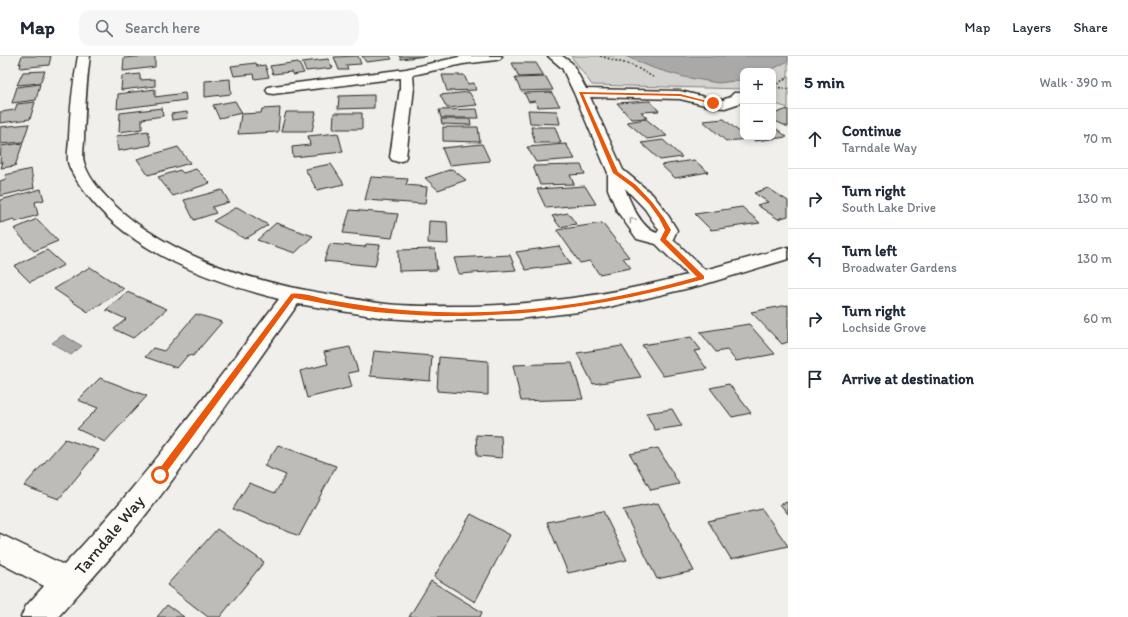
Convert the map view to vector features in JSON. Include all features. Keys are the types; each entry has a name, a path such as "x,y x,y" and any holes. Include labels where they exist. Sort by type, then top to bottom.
{"street":[{"path":"84,56 78,95 76,162 87,184 100,200 126,225 164,250 228,277 293,296 392,312 433,314 518,312 596,303 702,278 788,253"},
{"path":"272,90 406,74 463,60 496,56"},
{"path":"554,56 567,66 581,93 616,173 617,189 621,200 635,224 644,235 663,240 702,278"},
{"path":"398,158 407,88 406,74"},
{"path":"581,93 680,95 713,103 725,104 735,100 739,96"},
{"path":"616,173 634,186 651,203 662,218 668,230 663,240"},
{"name":"Tarndale Way","path":"37,617 108,539 160,475 293,296"},
{"path":"0,548 12,552 68,583"}],"path":[{"path":"600,56 627,63 644,70 658,81 683,91 680,95"},
{"path":"776,85 788,77"},
{"path":"776,87 788,90"}],"shaded area":[{"path":"571,56 788,56 788,108 776,104 776,68 740,68 740,89 592,85"},
{"path":"625,56 788,56 788,61 775,68 740,68 740,80 718,83 684,77 653,68"},
{"path":"63,335 82,346 71,355 52,343"}],"building":[{"path":"22,56 51,56 49,65 20,68 21,63 19,64"},
{"path":"155,56 155,67 123,71 124,58"},
{"path":"358,56 361,64 346,65 348,70 339,70 334,57"},
{"path":"362,56 390,56 392,59 366,62"},
{"path":"399,56 426,56 401,59"},
{"path":"328,59 333,68 306,71 302,62"},
{"path":"298,62 304,73 293,75 291,72 273,74 270,66"},
{"path":"256,63 257,66 265,65 269,77 255,79 254,74 234,76 231,66"},
{"path":"512,63 536,63 544,76 519,77"},
{"path":"45,71 40,83 17,85 23,72"},
{"path":"140,74 140,80 155,79 155,86 121,90 122,76"},
{"path":"442,75 464,75 468,84 474,83 476,90 447,91"},
{"path":"546,77 553,90 521,91 515,78"},
{"path":"230,79 231,94 205,97 205,81"},
{"path":"40,84 36,100 12,103 17,87"},
{"path":"155,89 155,97 185,93 186,100 117,109 118,94"},
{"path":"469,92 477,105 447,108 440,95"},
{"path":"551,92 560,106 538,107 535,101 529,102 524,93"},
{"path":"374,95 374,108 338,109 339,96"},
{"path":"235,101 242,113 219,118 213,105"},
{"path":"650,101 659,111 641,112 647,118 631,119 617,103"},
{"path":"35,102 30,119 0,123 0,112 15,110 17,104"},
{"path":"162,108 163,116 142,119 142,129 119,132 120,113"},
{"path":"280,108 278,132 238,134 241,114 261,113 262,109"},
{"path":"477,109 479,118 441,118 439,110"},
{"path":"788,109 788,127 776,121 776,113"},
{"path":"528,110 557,111 560,124 530,123"},
{"path":"187,112 188,118 172,120 171,114"},
{"path":"286,112 316,112 312,131 281,131"},
{"path":"334,113 362,113 362,129 333,129"},
{"path":"441,119 470,119 471,125 442,124"},
{"path":"646,119 667,136 647,139 627,122"},
{"path":"724,119 740,132 740,140 726,141 703,121"},
{"path":"29,124 23,142 0,144 0,127"},
{"path":"443,127 478,127 480,142 443,141"},
{"path":"531,127 555,127 561,143 535,143"},
{"path":"776,128 787,137 776,138"},
{"path":"148,131 151,145 118,151 116,136"},
{"path":"338,133 343,152 293,157 292,147 310,145 308,136"},
{"path":"663,140 682,157 660,160 641,143"},
{"path":"23,143 15,166 1,168 3,162 0,163 1,146"},
{"path":"482,144 490,161 449,165 442,148"},
{"path":"566,144 575,159 536,162 527,147"},
{"path":"178,147 190,163 148,175 137,159"},
{"path":"694,160 708,172 675,178 661,165"},
{"path":"331,164 344,184 317,190 305,169"},
{"path":"581,165 585,174 570,175 574,184 540,185 533,166"},
{"path":"31,169 34,188 0,196 0,181 6,179 5,175"},
{"path":"196,169 210,183 173,196 158,177 180,170 183,173"},
{"path":"452,169 466,180 438,190 425,178"},
{"path":"371,177 408,179 406,185 427,187 425,204 365,200"},
{"path":"585,186 596,204 546,208 537,189"},
{"path":"768,188 788,201 788,216 778,219 757,205 768,202 754,193"},
{"path":"41,189 44,200 35,202 38,215 15,222 14,219 0,223 0,200"},
{"path":"222,190 229,202 212,207 216,213 194,220 184,200"},
{"path":"237,207 268,225 245,239 213,221"},
{"path":"742,207 760,223 711,230 695,214"},
{"path":"350,210 398,214 392,238 343,233"},
{"path":"568,213 576,224 560,227 552,216"},
{"path":"37,219 58,241 34,251 14,229"},
{"path":"429,221 447,222 448,244 428,243"},
{"path":"276,223 313,236 295,253 257,240"},
{"path":"602,223 629,257 623,258 631,268 599,274 590,261 580,263 557,230"},
{"path":"330,244 365,247 366,244 380,245 375,266 324,261"},
{"path":"559,246 571,264 526,270 516,252"},
{"path":"435,249 437,270 399,271 398,250"},
{"path":"47,250 64,265 30,282 14,266"},
{"path":"510,255 516,270 459,274 454,258"},
{"path":"90,267 124,289 88,312 54,289"},
{"path":"127,292 167,309 133,338 114,329 126,319 106,310"},
{"path":"788,305 788,342 782,344 751,312"},
{"path":"196,314 222,322 193,356 188,355 177,368 145,357 153,348 164,351"},
{"path":"749,324 775,354 736,361 727,350 716,352 700,332"},
{"path":"691,337 701,350 694,351 707,369 663,376 642,345"},
{"path":"622,346 641,377 593,384 577,353"},
{"path":"350,347 358,371 348,373 352,387 307,398 300,371 328,364 324,352"},
{"path":"374,351 432,356 430,381 370,376"},
{"path":"439,357 488,361 488,395 437,391"},
{"path":"572,363 583,399 521,401 513,365"},
{"path":"100,378 147,396 105,442 77,429 98,408 78,400"},
{"path":"729,384 751,413 732,417 710,388"},
{"path":"672,409 682,426 655,430 646,413"},
{"path":"476,435 501,436 502,458 477,456"},
{"path":"65,439 99,450 59,499 24,486"},
{"path":"278,445 336,466 299,536 233,509 249,483 275,493 286,475 264,466"},
{"path":"658,448 679,484 651,490 630,454"},
{"path":"788,502 788,514 780,504"},
{"path":"658,503 694,571 657,579 623,510"},
{"path":"762,509 788,546 731,559 708,521"},
{"path":"603,511 627,560 568,573 547,522"},
{"path":"471,514 510,535 475,602 434,577"},
{"path":"217,529 264,562 220,617 208,617 167,585"},
{"path":"431,581 482,612 480,617 409,617"},
{"path":"167,605 184,617 157,617"}],"route":[{"path":"160,475 293,296 385,311 433,314 518,312 596,303 702,278 663,240 668,230 662,218 651,203 634,186 616,173 581,93 680,95 713,103"}]}
